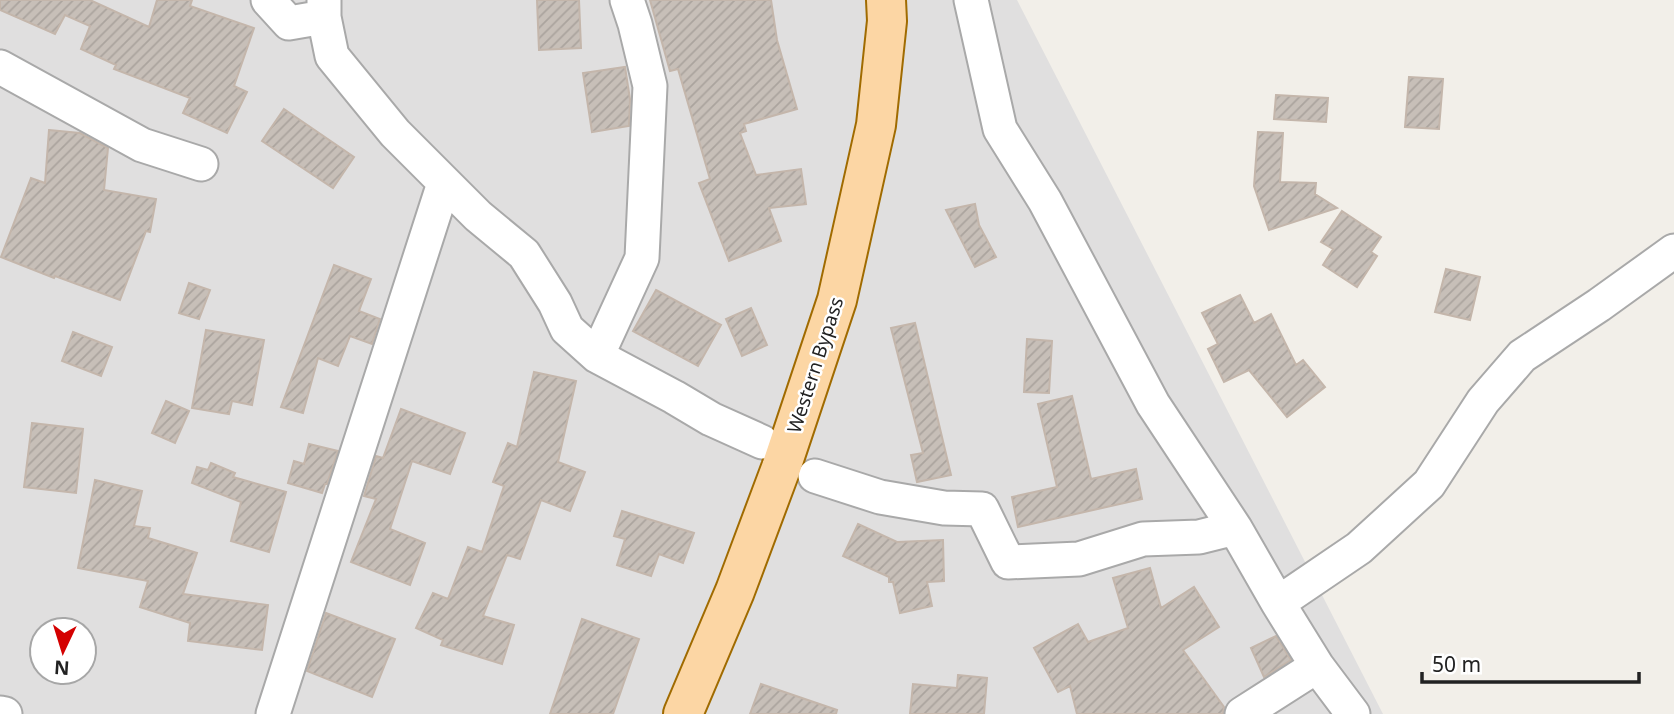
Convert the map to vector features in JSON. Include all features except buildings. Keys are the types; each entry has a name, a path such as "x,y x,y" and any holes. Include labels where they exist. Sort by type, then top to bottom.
{"main road":[{"name":"Western Bypass","path":"683,714 744,567 781,468 837,300 876,125 887,21 886,0"}],"street":[{"path":"268,0 289,23 324,8 332,56 395,133 478,216 524,254 555,303 567,329 597,356 711,419 762,442"},
{"path":"597,356 642,258 650,86 627,0"},
{"path":"971,0 1000,129 1045,201 1153,404 1235,528 1317,666 1353,714"},
{"path":"0,67 142,145 201,164"},
{"path":"273,714 444,183"},
{"path":"1278,603 1359,548 1429,484 1483,401 1522,356 1600,305 1674,251"},
{"path":"815,476 880,497 944,508 982,509 1008,562 1079,559 1143,539 1199,537 1235,528"},
{"path":"1242,714 1317,666"}],"shaded area":[{"path":"0,0 1017,0 1383,714 0,714"}]}
